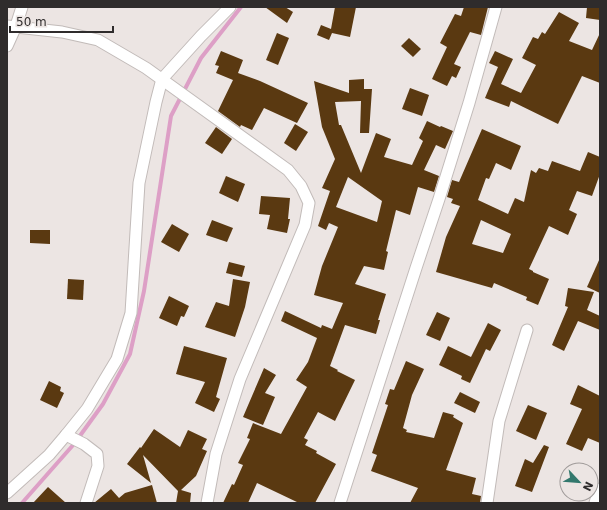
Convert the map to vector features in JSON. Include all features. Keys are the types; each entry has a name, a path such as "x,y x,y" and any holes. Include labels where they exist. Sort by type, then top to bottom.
{"street":[{"path":"7,46 11,26 22,7"},
{"path":"7,493 48,455 66,435 87,409 117,359 131,313 139,183 162,79 230,7"},
{"path":"340,503 469,104 496,7"},
{"path":"11,26 62,32 98,40 146,68 176,88 288,170 301,186 309,203 305,225 240,379 216,454 207,503"},
{"path":"487,503 499,421 527,330"},
{"path":"66,435 84,444 96,454 98,466 86,503"},
{"path":"596,503 600,490"}],"building":[{"path":"265,7 285,7 293,12 287,23"},
{"path":"335,7 356,7 350,37 332,33 329,40 317,35 321,25 331,29"},
{"path":"464,7 488,7 481,35 470,32 454,64 461,67 456,78 452,76 447,86 432,79 447,47 440,43 455,14 461,16"},
{"path":"587,7 600,7 600,20 586,18"},
{"path":"559,12 579,23 569,41 592,50 600,33 600,83 582,76 558,124 511,101 509,107 485,98 498,67 489,63 495,51 513,59 501,84 521,93 536,65 522,58 533,37 538,39 542,32 545,34"},
{"path":"277,33 289,38 278,65 266,60"},
{"path":"409,38 421,49 413,57 401,46"},
{"path":"221,51 243,60 238,73 260,81 308,103 297,123 264,108 252,130 241,125 240,127 218,111 233,80 216,73 219,66 215,65"},
{"path":"364,79 364,89 372,89 369,133 360,133 361,101 335,102 339,125 341,125 361,173 376,133 391,139 384,157 412,165 423,141 419,138 427,121 453,131 445,149 436,145 424,170 439,176 434,192 418,187 410,215 396,210 386,251 388,252 384,270 364,266 355,284 386,294 378,320 380,320 376,334 345,325 330,366 355,380 335,421 318,412 304,438 308,440 305,445 336,464 315,503 299,503 257,483 248,503 223,503 232,484 234,485 243,465 238,463 250,439 247,438 253,423 281,434 307,387 296,380 308,362 317,338 281,321 285,311 321,328 322,325 332,329 343,303 314,295 322,266 338,227 329,223 326,230 318,226 330,191 322,188 335,159 322,127 314,81 349,93 349,80","holes":["348,177 382,201 377,222 336,207"]},
{"path":"410,88 429,95 422,116 402,109"},
{"path":"295,124 308,132 296,151 284,143"},
{"path":"216,127 232,139 222,154 205,143"},
{"path":"482,129 521,146 511,170 496,163 489,179 486,178 478,200 508,214 515,198 524,202 531,170 536,173 539,168 548,171 552,161 580,171 588,152 600,157 600,174 592,196 577,191 569,210 577,214 568,235 549,226 529,269 549,279 538,305 526,300 527,297 494,283 492,288 436,272 446,237 460,206 451,203 453,199 447,197 452,180 459,182","holes":["481,220 511,234 503,253 472,244"]},
{"path":"226,176 245,184 238,202 219,193"},
{"path":"261,196 290,198 288,219 290,219 287,233 267,229 270,215 259,214"},
{"path":"212,220 233,228 227,242 206,235"},
{"path":"172,224 189,234 179,252 161,242"},
{"path":"30,230 50,230 50,244 30,243"},
{"path":"600,258 600,293 587,287"},
{"path":"229,262 245,266 242,277 226,273"},
{"path":"68,279 84,280 83,300 67,299"},
{"path":"233,279 250,282 245,307 235,337 205,327 216,302 229,306"},
{"path":"568,288 594,292 587,310 600,316 600,330 578,321 564,351 552,345 568,307 565,306"},
{"path":"169,296 189,306 184,317 181,316 177,326 159,318"},
{"path":"437,312 450,318 440,341 426,335"},
{"path":"488,323 501,330 490,351 486,349 470,383 461,379 462,376 439,365 448,346 471,357"},
{"path":"184,346 227,358 216,397 220,399 214,412 195,403 205,382 176,374"},
{"path":"406,361 424,369 412,395 403,428 407,430 406,432 434,438 443,412 454,415 453,417 463,423 446,470 476,478 472,494 481,496 480,503 410,503 418,488 371,471 377,455 372,453 388,405 385,404 390,389 394,390"},
{"path":"264,368 276,375 265,393 275,397 263,425 243,417"},
{"path":"49,381 61,387 60,391 64,393 57,408 40,400"},
{"path":"578,385 600,396 600,443 588,438 582,451 566,444 582,409 570,404"},
{"path":"460,392 480,402 475,413 454,403"},
{"path":"528,405 547,413 536,440 516,431"},
{"path":"154,429 180,447 188,430 207,439 202,449 207,451 196,476 181,490 191,493 190,503 176,503 178,491 143,455 151,483 127,464 140,447 141,448"},
{"path":"544,445 549,447 532,492 515,486 525,459 533,463"},
{"path":"152,485 157,503 94,503 111,489 119,498 125,493"},
{"path":"48,487 66,503 33,503"}],"waterway":[{"path":"22,503 74,444 103,404 130,354 144,291 171,116 201,58 241,7"}]}
